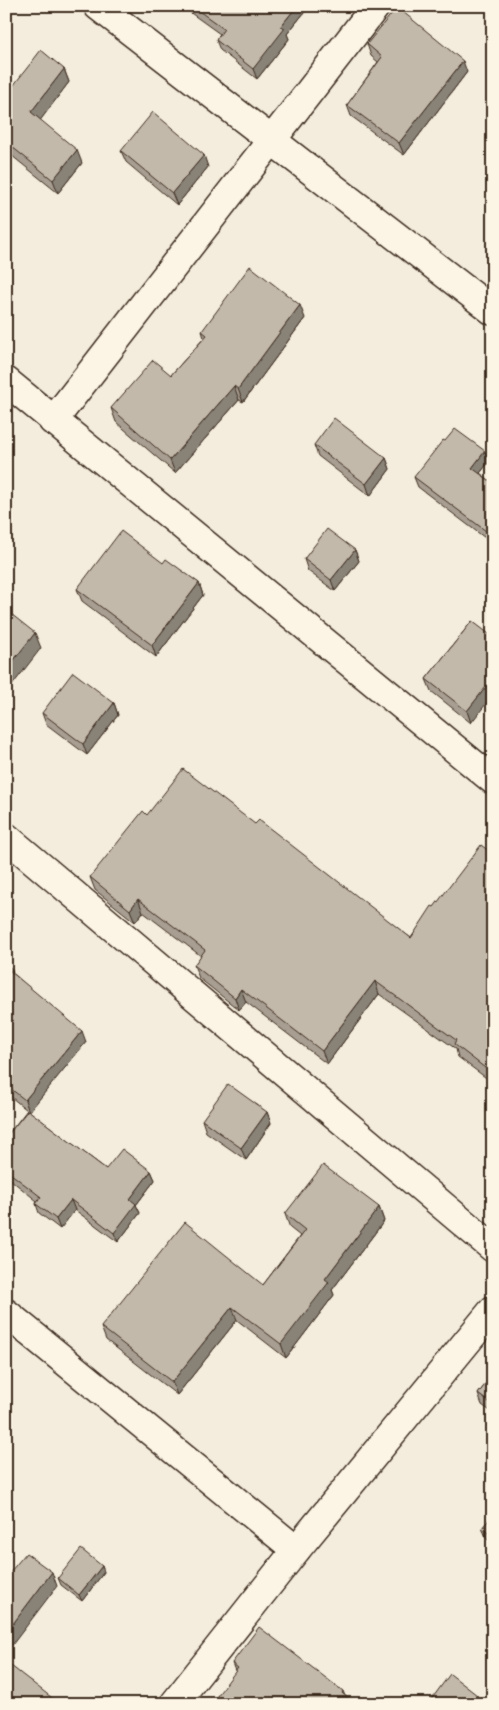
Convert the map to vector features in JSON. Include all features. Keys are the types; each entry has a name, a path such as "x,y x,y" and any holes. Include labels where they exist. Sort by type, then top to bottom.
{"street":[{"path":"98,6 270,141 493,311"},
{"path":"52,421 376,6"},
{"path":"6,382 493,780"},
{"path":"6,837 493,1248"},
{"path":"174,1704 296,1550 493,1310"},
{"path":"6,1313 296,1550"}],"building":[{"path":"192,6 297,6 281,26 285,28 253,69 216,40 224,29"},
{"path":"397,7 463,61 399,143 347,105 382,57 367,44"},
{"path":"41,50 64,69 31,112 77,150 53,180 6,142 6,95"},
{"path":"153,112 204,155 172,193 121,151"},
{"path":"250,266 300,305 238,389 234,386 170,460 111,408 153,360 171,375 207,335 202,331"},
{"path":"334,418 386,458 366,484 314,445"},
{"path":"455,429 485,451 472,468 493,483 493,531 490,534 414,477 443,440 445,441"},
{"path":"327,529 355,550 331,580 304,559"},
{"path":"121,531 163,563 166,559 199,583 152,645 77,589"},
{"path":"6,610 35,633 6,670"},
{"path":"472,621 493,637 493,678 467,711 426,679"},
{"path":"73,672 114,703 83,744 42,713"},
{"path":"183,769 255,824 259,820 411,938 432,906 434,907 481,845 493,854 493,1067 489,1071 454,1044 456,1040 375,981 322,1051 241,989 235,998 194,965 205,950 138,899 130,910 90,877 143,811 147,815"},
{"path":"6,965 12,969 10,971 82,1031 25,1100 6,1085"},
{"path":"228,1084 267,1112 241,1148 202,1120"},
{"path":"28,1110 106,1169 122,1149 151,1171 130,1199 136,1204 114,1233 71,1200 56,1219 36,1204 41,1197 6,1170 6,1137"},
{"path":"323,1165 379,1207 325,1279 329,1282 281,1344 232,1307 172,1382 101,1327 185,1222 263,1285 305,1230 285,1214"},
{"path":"493,1374 493,1405 478,1394"},
{"path":"493,1515 493,1536 482,1528"},
{"path":"81,1549 102,1566 79,1595 58,1578"},
{"path":"26,1553 52,1572 6,1633 6,1577"},
{"path":"259,1627 343,1691 342,1693 355,1704 211,1704 238,1668 232,1663"},
{"path":"6,1662 56,1701 54,1704 6,1704"},
{"path":"450,1674 477,1695 470,1704 428,1704"}]}
